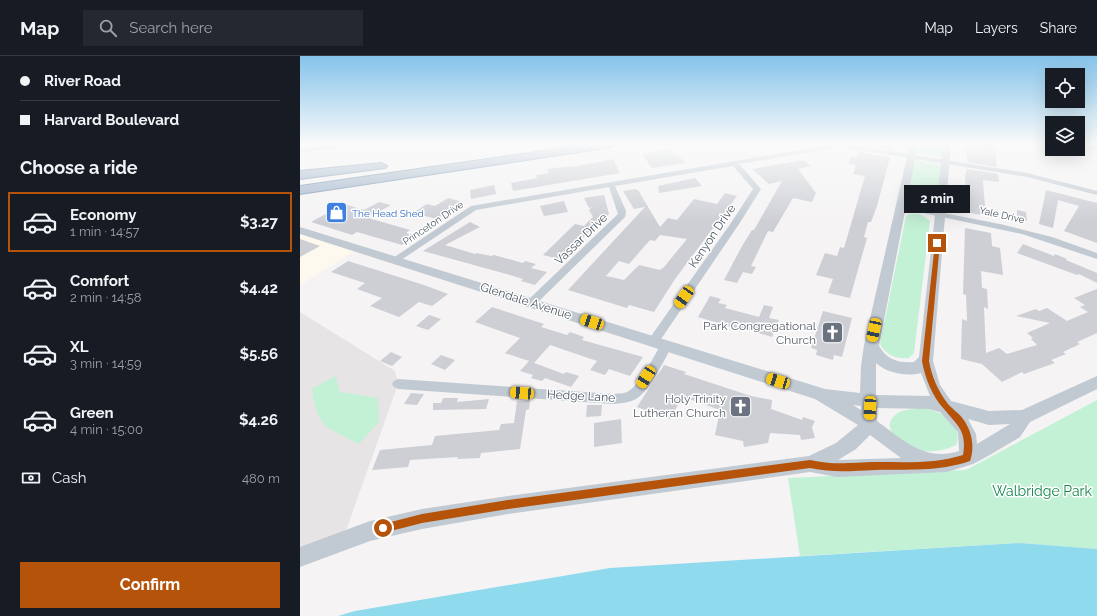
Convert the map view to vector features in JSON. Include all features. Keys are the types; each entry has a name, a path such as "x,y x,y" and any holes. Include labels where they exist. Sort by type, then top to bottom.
{"highway":[{"path":"300,175 346,170"},
{"path":"300,180 372,170"},
{"path":"300,183 374,170"},
{"path":"300,190 435,170"}],"street":[{"name":"Princeton Drive","path":"395,260 474,208 697,170"},
{"name":"Kenyon Drive","path":"653,342 735,224 756,189 740,170"},
{"path":"300,557 370,531 422,519 516,504 810,464 840,451 853,443 869,424 870,401 867,374 871,346 908,170"},
{"path":"943,170 926,359 928,374 946,407 960,421 967,433 969,446 967,458"},
{"name":"Princeton Drive","path":"996,170 1027,175 1097,193"},
{"name":"Vassar Drive","path":"532,303 622,215 622,211 611,184"},
{"name":"Yale Drive","path":"900,206 1025,232 1069,244 1097,256"},
{"name":"Glendale Avenue","path":"300,230 820,394 870,401 928,402 989,418 1024,418"},
{"name":"Hedge Lane","path":"398,384 614,399 625,398 633,395 639,388 666,346"},
{"path":"871,346 877,356 884,363 895,368 918,368 926,359"},
{"path":"810,464 830,468 947,464 967,458 1019,429 1024,418 1097,382"},
{"name":"Glendale Avenue","path":"820,394 869,424 895,446 909,455 928,462 947,464"}],"shaded area":[{"path":"300,230 358,249 300,285"},
{"path":"300,312 395,371 398,384 342,542 300,557"}],"green space":[{"path":"911,170 941,170 936,205 929,208 920,208 912,205 905,199"},
{"path":"909,214 920,214 930,221 914,353 909,358 904,358 892,356 880,344 906,216"},
{"path":"335,376 340,392 378,398 379,422 359,444 325,425 317,412 312,389"},
{"name":"Walbridge Park","path":"1097,400 1097,549 1020,543 800,556 788,478 966,470"},
{"path":"916,408 932,410 940,413 953,422 958,436 956,445 938,451 919,451 907,447 901,443 892,432 890,427 891,421 899,412"}],"water":[{"path":"1020,543 1097,549 1097,616 338,616 355,611 610,568"}],"building":[{"path":"548,170 619,170 620,173 513,191 511,183 537,178 536,175 549,173"},
{"path":"753,170 799,170 816,193 812,202 793,198 773,232 768,231 751,266 756,267 752,274 743,272 737,283 724,280 742,246 752,230 754,230 782,181 769,184"},
{"path":"854,170 887,170 877,206 871,222 868,222 864,237 867,238 850,298 828,293 833,279 816,275 825,253 837,256 840,247 844,248 865,176 853,174"},
{"path":"967,170 998,174 999,182 983,180 985,206 980,206 981,215 966,212 965,175"},
{"path":"695,178 702,186 659,193 658,186"},
{"path":"494,185 496,194 471,199 470,190"},
{"path":"638,190 660,227 668,218 677,220 694,199 717,204 725,193 737,196 675,279 654,312 629,305 627,308 568,290 645,207 634,209 623,191","holes":["660,235 687,239 660,270 639,265 624,280 606,276 619,261 629,264 650,240 655,241"]},
{"path":"1046,190 1097,203 1097,243 1064,231 1079,206 1058,200 1053,228 1039,224"},
{"path":"604,195 609,214 559,259 543,255 575,224 584,226 593,217 589,210 592,207 589,208 584,198"},
{"path":"448,198 463,202 437,219 413,213 427,204 435,206"},
{"path":"564,201 568,212 544,216 540,206"},
{"path":"379,202 391,205 368,218 410,230 406,233 416,236 402,245 357,232 352,235 311,222 344,204 364,210"},
{"path":"1017,210 1026,212 1027,221 1017,219"},
{"path":"470,222 480,227 445,245 475,254 494,255 523,263 525,261 536,264 531,268 547,272 535,285 521,281 523,279 510,275 423,251"},
{"path":"965,228 991,233 992,246 1000,248 1003,275 981,271 982,288 987,289 988,309 984,307 986,353 999,348 1007,354 1037,345 1031,339 1033,338 1027,333 1050,323 1016,316 1036,309 1039,311 1047,308 1067,321 1088,312 1080,307 1085,305 1074,298 1097,289 1097,333 1077,342 1080,344 1063,352 1066,354 1051,360 1055,363 1024,374 1022,372 1002,382 982,364 961,359 962,319 967,321 966,295 963,294"},
{"path":"300,239 320,246 300,257"},
{"path":"1023,244 1054,256 1055,254 1097,273 1097,283 1079,274 1077,275 1017,253"},
{"path":"348,261 448,294 432,306 419,302 399,317 370,306 382,298 357,289 365,283 331,272"},
{"path":"710,296 721,299 718,303 727,305 725,308 759,317 764,305 773,307 769,318 779,320 772,337 745,329 744,331 698,317"},
{"path":"492,307 544,324 541,327 567,335 570,332 584,337 582,340 643,357 630,376 609,369 605,375 590,370 597,361 550,345 534,363 564,374 566,372 579,376 571,387 545,378 542,381 531,378 533,375 520,371 529,361 505,353 520,338 475,322"},
{"name":"Park Congregational Church","path":"823,311 852,318 842,357 834,355 833,360 816,355 817,350 811,348"},
{"path":"429,315 441,319 428,330 416,326"},
{"path":"391,352 402,357 392,366 380,361"},
{"path":"441,355 455,360 445,370 431,364"},
{"name":"Holy Trinity Lutheran Church","path":"664,365 686,372 684,374 751,396 772,400 771,409 802,420 803,417 815,421 812,427 815,438 801,440 800,435 770,433 768,443 744,447 743,441 715,435 720,410 689,399 686,405 679,403 670,419 637,407"},
{"path":"411,393 424,394 417,405 404,404"},
{"path":"443,398 458,398 457,402 489,399 486,409 433,410 433,403 441,403"},
{"path":"530,400 529,409 526,410 520,449 481,453 480,458 457,459 458,457 410,460 408,467 372,470 380,450 432,445 435,436 499,430 501,424 514,423 517,401"},
{"path":"587,405 602,405 601,416 586,417"},
{"path":"621,419 622,443 594,447 594,423"}],"place":[{"name":"The Head Shed","path":"337,213"},
{"name":"Park Congregational Church","path":"832,333"},
{"name":"Holy Trinity Lutheran Church","path":"741,406"}],"route":[{"path":"383,528 422,519 508,505 810,464 830,468 923,466 947,464 967,458 969,446 967,433 960,421 946,407 935,389 928,374 926,361 937,243"}]}
